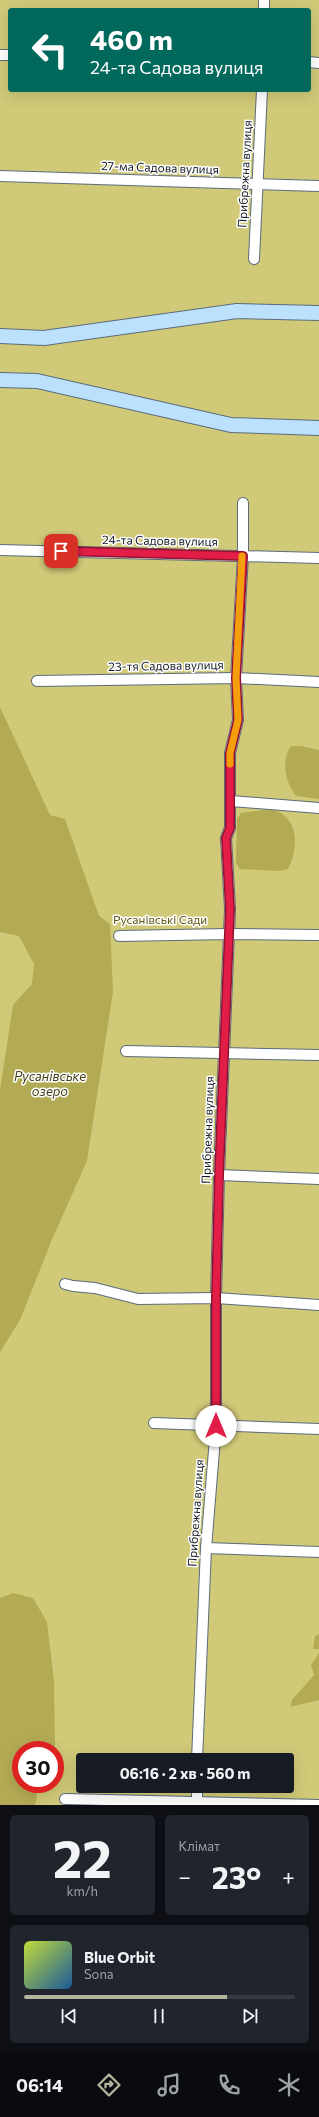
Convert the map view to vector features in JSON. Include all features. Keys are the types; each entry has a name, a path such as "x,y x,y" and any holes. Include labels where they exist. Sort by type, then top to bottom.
{"main road":[{"path":"0,336 44,338 238,311 319,313"},
{"path":"0,380 37,382 231,425 319,428"}],"street":[{"name":"Прибрежна вулиця","path":"254,259 262,92"},
{"name":"27-ма Садова вулиця","path":"0,176 319,186"},
{"name":"Прибрежна вулиця","path":"197,1753 206,1548 216,1426 216,1298 219,1175 230,909 230,878 226,858 226,838 230,828 230,753 238,720 236,678 243,556 243,503"},
{"name":"24-та Садова вулиця","path":"0,550 319,558"},
{"name":"23-тя Садова вулиця","path":"37,681 236,678 319,682"},
{"path":"231,801 319,808"},
{"path":"119,936 228,934 319,935"},
{"path":"126,1051 224,1052 319,1056"},
{"path":"219,1175 319,1179"},
{"path":"65,1284 95,1288 138,1299 216,1298 319,1305"},
{"path":"154,1423 319,1429"},
{"path":"206,1548 319,1552"},
{"path":"65,1799 319,1805"}],"green space":[{"name":"Русанівські Сади","path":"0,0 319,0 319,1805 0,1805"}],"water":[{"name":"Русанівське озеро","path":"0,707 50,815 65,819 99,916 110,924 113,992 87,1161 53,1237 20,1320 0,1352 0,1090 13,1005 32,984 34,964 19,936 0,932"},
{"path":"291,746 301,746 319,750 319,799 296,796 292,791 287,779 285,765"},
{"path":"271,809 287,818 292,825 295,842 292,860 288,869 278,871 240,869 236,863 237,819 241,813"},
{"path":"13,1593 33,1598 47,1622 54,1681 55,1741 12,1741 12,1793 36,1793 35,1805 0,1805 0,1598"},
{"path":"319,1634 319,1649 313,1649 315,1636"},
{"path":"319,1653 319,1700 290,1707 292,1700 314,1675 311,1665"}],"slow traffic":[{"path":"230,764 230,753 238,720 236,678 242,556"}],"route":[{"path":"61,551 243,556 236,678 238,720 230,753 230,828 226,838 226,858 230,878 230,909 219,1175 216,1298 216,1426"}]}
